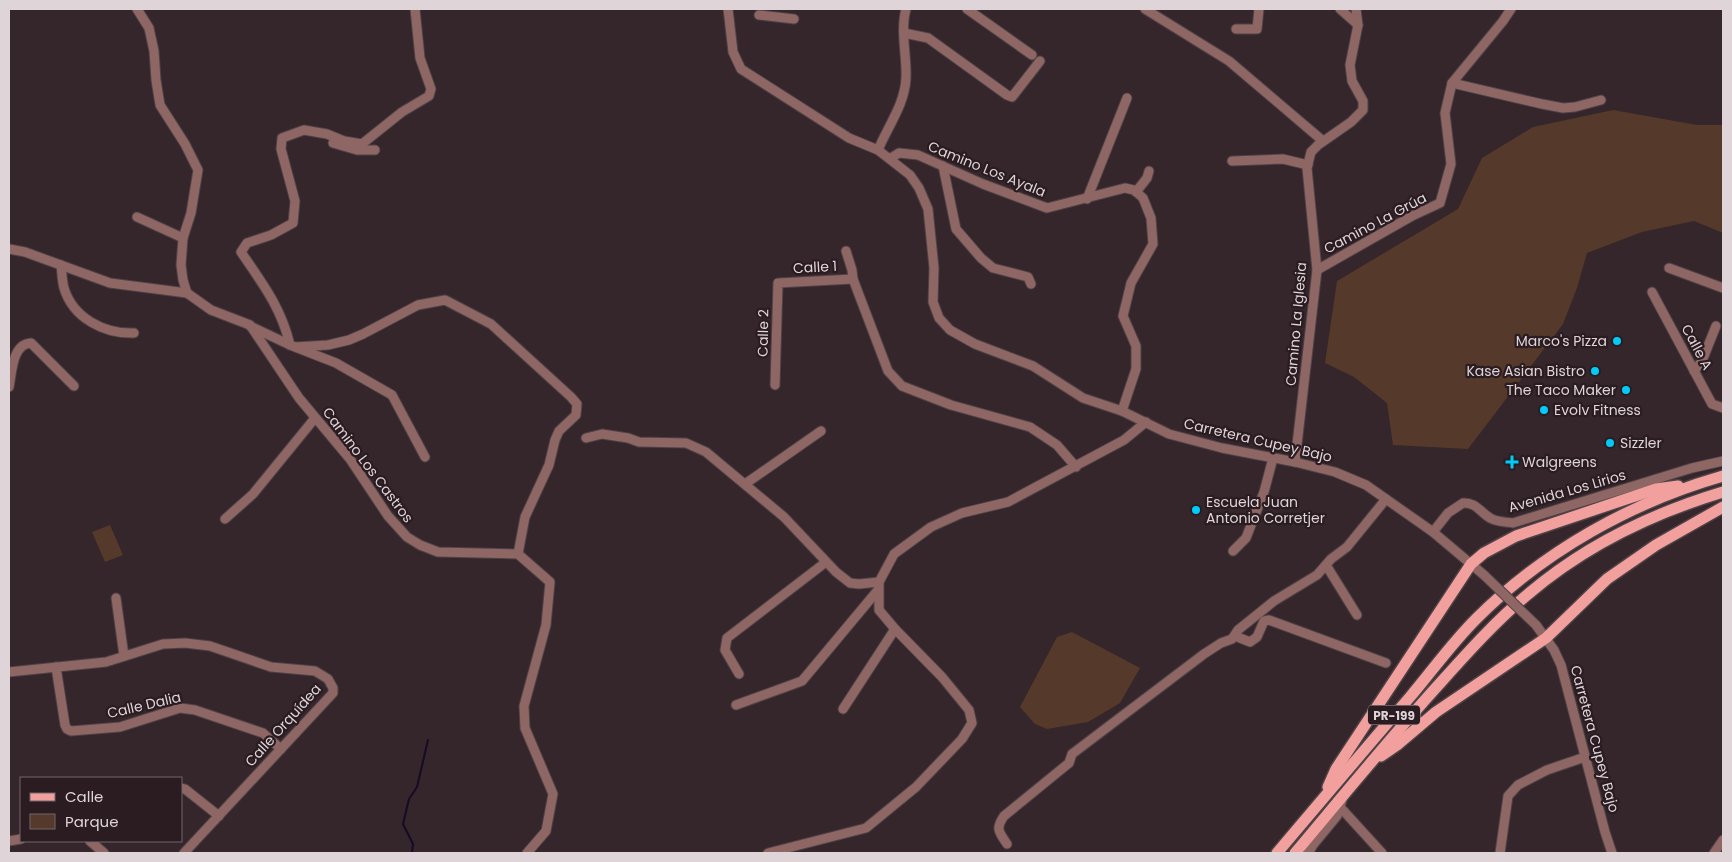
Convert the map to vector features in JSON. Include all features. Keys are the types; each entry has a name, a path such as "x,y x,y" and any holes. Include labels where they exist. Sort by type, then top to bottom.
{"main road":[{"name":"PR-199","path":"1277,853 1476,619 1516,584 1555,554 1589,533 1647,503 1690,486 1723,476"},
{"path":"1323,798 1336,769 1471,564 1484,553 1516,536 1656,489 1690,486"},
{"name":"PR-199","path":"1295,853 1400,727 1488,631 1528,594 1587,552 1630,529 1688,502 1723,492"},
{"path":"1371,763 1397,745 1436,712 1546,638 1607,579 1656,545 1723,507"}],"street":[{"path":"137,9 149,28 154,51 160,105 169,116 198,170 192,213 183,238 182,266 186,293"},
{"path":"293,346 272,297 241,252 247,243 271,235 293,222 295,201 281,149 282,138 304,130 327,134 344,141 362,144 402,112 429,96 431,89 420,58 415,9"},
{"name":"Carretera Cupey Bajo","path":"728,9 733,52 741,69 849,138 878,150 891,158 910,175 919,188 928,209 934,268 933,302 939,318 956,334 975,344 1033,366 1083,398 1122,411 1169,434 1222,448 1335,472 1366,485 1433,532 1484,575 1536,625 1554,650 1561,666 1612,853"},
{"path":"878,150 904,94 906,79 904,33 906,9"},
{"path":"967,9 1032,55"},
{"path":"1144,9 1229,61 1323,141"},
{"path":"1236,29 1257,29 1259,9"},
{"path":"1340,9 1358,25"},
{"path":"1232,161 1283,159 1308,165 1311,152 1350,122 1362,110 1363,101 1352,81 1350,65 1358,25 1356,9"},
{"name":"Camino La Grúa","path":"1317,270 1412,216 1440,203 1451,164 1445,113 1452,83 1511,9"},
{"path":"759,15 772,12 794,19"},
{"path":"904,33 928,38 1006,95 1012,97 1040,61"},
{"path":"1452,83 1563,108 1601,100"},
{"path":"1087,199 1127,98"},
{"path":"313,132 343,147 357,150 375,150"},
{"name":"Camino Los Ayala","path":"891,158 899,153 918,155 983,184 1047,208 1125,188 1136,192"},
{"name":"Camino La Iglesia","path":"1295,462 1317,270 1308,165"},
{"path":"943,166 956,229 981,258 993,268 1028,277 1031,284"},
{"path":"1122,411 1136,369 1136,346 1123,316 1131,283 1153,244 1151,218 1143,198 1136,192 1147,178 1148,172"},
{"path":"137,217 183,238"},
{"path":"9,249 25,252 110,283 186,293 211,310 250,325 293,346 336,362 392,395 424,457"},
{"path":"846,251 853,279 888,371 902,386 951,405 1030,427 1058,445 1076,466"},
{"path":"61,265 64,288 70,302 78,312 106,330 134,333"},
{"path":"1669,268 1723,288"},
{"name":"Calle 1","path":"778,283 853,279"},
{"name":"Calle 2","path":"775,385 778,283"},
{"name":"Calle A","path":"1652,292 1712,404 1723,408"},
{"path":"293,346 328,345 349,340 418,305 445,300 491,324 577,404 576,415 559,431 555,440 549,465 525,517 518,554 550,582 546,625 524,706 525,728 553,794 546,831 527,853"},
{"name":"Camino Los Castros","path":"250,325 298,398 350,459 388,516 407,537 420,545 438,552 518,554"},
{"path":"1694,371 1702,361 1716,326"},
{"path":"9,387 18,350 26,343 31,343 74,386"},
{"path":"226,519 254,494 315,418"},
{"path":"736,705 802,681 879,586 894,554 931,527 962,513 1008,502 1124,440 1146,422"},
{"path":"745,484 821,431"},
{"path":"586,438 602,434 628,438 639,442 686,443 706,452 784,517 836,572 850,583 879,586"},
{"path":"1233,551 1246,538 1264,492 1273,458"},
{"name":"Avenida Los Lirios","path":"1433,532 1448,513 1463,503 1473,504 1492,519 1513,523 1692,468 1723,461"},
{"path":"1007,844 998,832 998,825 1004,816 1069,763 1072,754 1204,654 1221,643 1232,639 1238,630 1274,602 1317,575 1347,547 1386,499"},
{"path":"739,674 725,650 727,638 826,562"},
{"path":"1326,565 1357,615"},
{"path":"768,853 866,828 916,787 962,739 972,723 968,710 942,677 879,610 879,586"},
{"path":"116,598 124,656"},
{"path":"1234,636 1250,642 1257,637 1264,621 1269,620 1386,663"},
{"path":"843,709 895,629"},
{"name":"Calle Orquídea","path":"9,672 106,662 163,644 185,643 210,646 271,667 307,670 328,678 333,688 333,693 184,853"},
{"name":"Calle Dalia","path":"56,667 65,725 71,731 120,726 180,708 195,710 263,733 281,749"},
{"path":"1500,853 1508,796 1518,785 1547,770 1585,757"},
{"path":"182,788 219,816"},
{"path":"1308,853 1337,816 1344,795"},
{"path":"1340,807 1382,853"},
{"path":"1714,853 1723,840"},
{"path":"91,842 104,853"}],"green space":[{"path":"1613,110 1697,125 1723,125 1723,233 1694,221 1642,232 1587,253 1577,288 1563,324 1468,449 1393,445 1387,403 1354,377 1325,363 1337,281 1458,209 1482,158 1533,127"},
{"path":"110,525 123,555 105,562 92,532"},
{"path":"1072,632 1140,668 1120,703 1088,722 1047,729 1035,724 1020,707 1057,637"}],"waterway":[{"path":"412,853 413,844 403,824 409,799 417,787 428,740"}],"place":[{"name":"Marco's Pizza","path":"1617,341"},
{"name":"Kase Asian Bistro","path":"1595,371"},
{"name":"The Taco Maker","path":"1626,390"},
{"name":"Evolv Fitness","path":"1544,410"},
{"name":"Sizzler","path":"1610,443"},
{"name":"Walgreens","path":"1512,462"},
{"name":"Escuela Juan Antonio Corretjer","path":"1196,510"}]}
